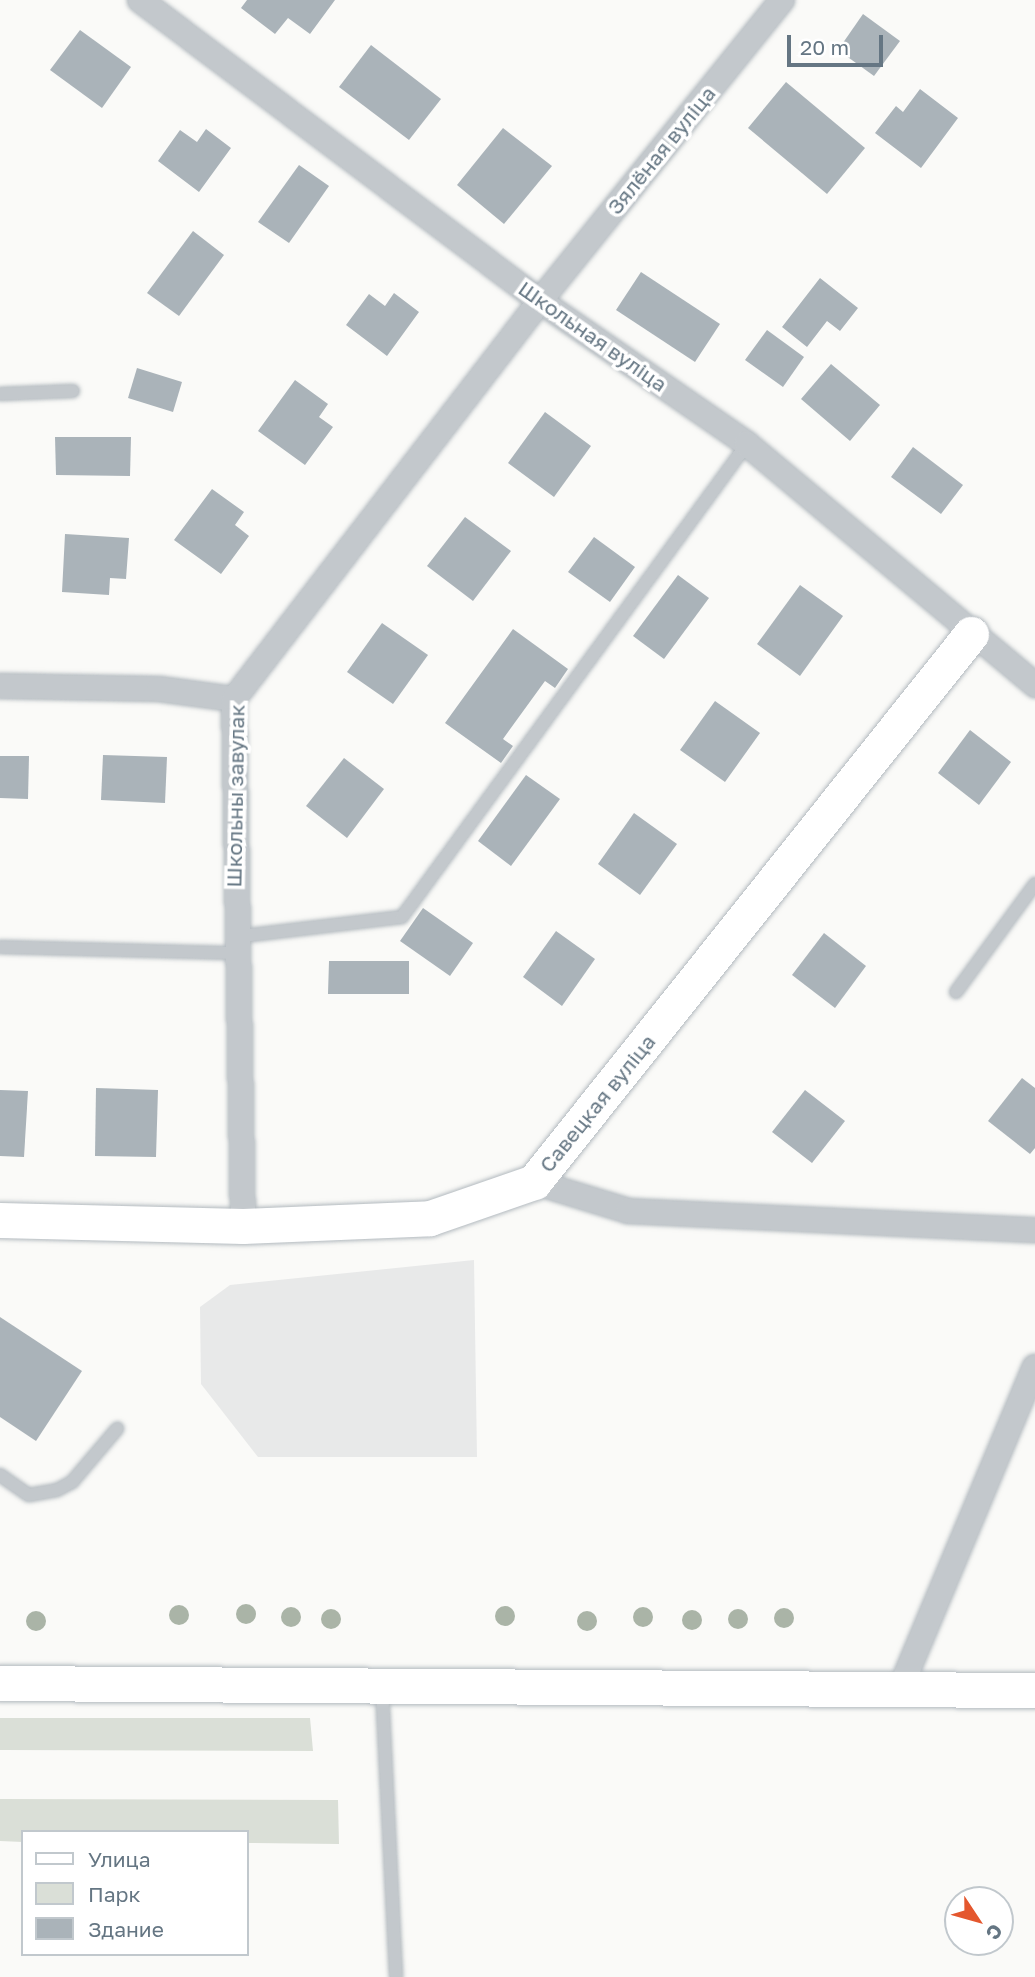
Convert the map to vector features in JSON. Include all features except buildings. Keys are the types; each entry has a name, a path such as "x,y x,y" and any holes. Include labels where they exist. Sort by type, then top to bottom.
{"street":[{"name":"Школьная вуліца","path":"140,0 540,301 747,444 1035,685"},
{"name":"Зялёная вуліца","path":"540,301 782,0"},
{"name":"Школьны завулак","path":"243,1226 234,945 234,699 540,301"},
{"name":"Савецкая вуліца","path":"0,1220 243,1226 430,1218 534,1182 971,634"},
{"path":"0,686 159,689 234,699"},
{"path":"534,1182 628,1211 1035,1230"},
{"path":"900,1689 1035,1367"},
{"path":"0,1683 1035,1690"}],"lane":[{"path":"0,394 73,391"},
{"path":"0,947 234,945 402,917 747,444"},
{"path":"956,992 1035,884"},
{"path":"0,1475 29,1495 57,1490 72,1482 117,1429"},
{"path":"382,1685 396,1977"}],"shaded area":[{"path":"474,1260 477,1457 258,1457 201,1384 200,1307 230,1285"}],"green space":[{"path":"0,1718 310,1718 313,1751 0,1750"},
{"path":"0,1799 338,1800 339,1844 248,1843 248,1830 21,1830 21,1842 0,1841"}]}
